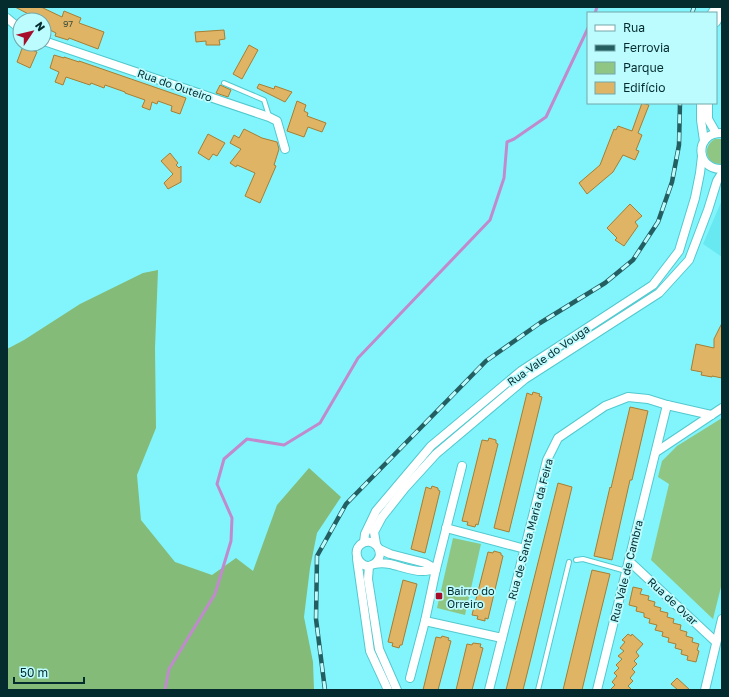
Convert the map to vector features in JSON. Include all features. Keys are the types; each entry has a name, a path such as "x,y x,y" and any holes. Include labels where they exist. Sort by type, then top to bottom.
{"street":[{"path":"717,20 722,11"},
{"name":"Rua do Outeiro","path":"52,44 269,117"},
{"name":"Rua Vale do Vouga","path":"388,690 370,651 356,555 360,544 364,542 365,534 376,511 431,446 521,371 653,285 679,251 695,198 700,173 702,156 701,151 704,141 700,120 701,104"},
{"path":"708,104 708,120 719,133"},
{"path":"269,117 276,121 285,149"},
{"path":"704,141 711,134 719,133"},
{"path":"702,156 707,165 712,168 722,169"},
{"name":"Rua Vale do Vouga","path":"397,690 379,649 368,579 372,565 377,562 380,557 374,532 382,517 405,488 436,454 525,379 659,293 689,260 708,210 717,181 722,173"},
{"name":"Rua de Santa Maria da Feira","path":"489,690 547,460 558,438 605,406 628,397 648,399 711,415"},
{"name":"Rua Vale de Cambra","path":"597,690 667,405"},
{"path":"656,452 722,408"},
{"path":"410,678 462,466"},
{"path":"446,528 525,549"},
{"path":"364,542 370,542 390,554 425,563 436,569"},
{"path":"357,559 363,564 388,564 422,572 436,569"},
{"name":"Rua de Ovar","path":"629,560 716,642"},
{"path":"705,690 722,619"},
{"path":"425,621 502,638"}],"lane":[{"path":"224,83 264,100 269,117"},
{"path":"576,560 583,559 626,571"},
{"path":"538,690 569,562"}],"shaded area":[{"path":"722,200 722,257 703,244"}],"green space":[{"path":"715,139 722,139 722,164 712,162 707,155 708,146"},
{"path":"158,270 155,348 156,428 137,475 141,520 175,562 212,575 236,558 253,571 277,505 309,468 341,497 317,533 310,568 304,617 313,662 314,690 7,690 7,349 24,340 80,304 143,273"},
{"path":"722,418 722,583 713,619 651,560 669,484 658,477 662,461 677,446"},
{"path":"453,538 481,544 465,615 437,608"}],"building":[{"path":"15,7 41,7 52,12 25,12"},
{"path":"64,11 81,18 79,23 104,32 98,49 69,38 68,40 55,36 56,33 52,31 52,12 62,17"},
{"path":"224,30 225,39 219,40 220,45 206,45 206,41 196,42 195,32"},
{"path":"249,45 258,50 242,79 233,74"},
{"path":"21,52 37,52 30,68 17,62"},
{"path":"54,55 79,61 186,98 180,114 171,111 172,106 158,101 157,104 152,102 150,110 142,107 145,100 105,85 104,88 66,77 63,85 55,82 59,72 50,68"},
{"path":"259,84 274,89 275,86 292,92 285,102 257,88"},
{"path":"220,85 231,90 228,97 216,93"},
{"path":"297,101 306,105 304,111 308,113 307,116 326,123 322,132 308,127 304,137 287,131"},
{"path":"642,104 649,105 638,133 642,135 636,150 639,151 635,160 623,155 613,172 587,194 579,183 600,165 614,129 616,130 618,126 632,131"},
{"path":"244,129 262,138 277,142 279,149 274,165 276,166 260,203 245,196 255,173 237,165 236,167 230,163 241,149 230,143 234,135 239,138"},
{"path":"208,134 225,143 217,156 213,154 209,160 198,153"},
{"path":"170,153 178,163 176,165 179,168 181,166 181,182 168,189 164,183 173,174 161,161"},
{"path":"630,204 642,216 635,222 638,226 624,246 615,240 617,238 607,228"},
{"path":"722,323 722,378 701,375 702,372 691,370 696,344 714,348 714,339"},
{"path":"533,392 540,394 539,396 542,397 509,532 494,528 527,393 532,395"},
{"path":"630,407 648,411 632,480 630,480 612,560 594,556"},
{"path":"489,438 496,440 496,443 498,444 478,525 476,524 475,527 467,525 468,522 462,521 482,440 488,441"},
{"path":"558,483 572,487 523,690 506,690"},
{"path":"432,486 438,488 440,491 425,553 411,549 426,487 431,489"},
{"path":"494,551 501,553 503,556 488,619 485,618 485,621 477,619 478,616 472,615 488,552 493,553"},
{"path":"592,570 610,574 582,690 563,690"},
{"path":"403,580 417,584 402,645 400,645 399,648 392,646 393,643 388,642"},
{"path":"633,587 642,589 640,594 649,596 648,600 655,602 654,606 661,608 660,611 668,613 667,617 674,619 673,623 681,625 680,630 687,632 686,636 693,638 692,642 699,644 696,662 687,660 688,656 681,654 682,650 675,648 676,644 668,642 669,638 662,636 663,632 655,630 657,625 649,623 650,619 644,617 644,613 636,611 637,607 629,605"},
{"path":"628,634 631,636 632,634 643,644 636,652 639,656 634,661 637,664 632,669 635,672 630,678 633,681 628,686 632,690 610,690 615,685 612,682 617,676 614,673 619,668 616,665 622,659 618,656 624,651 620,648 625,642 622,640"},
{"path":"442,636 449,638 448,640 451,641 438,690 423,690 436,637 441,638"},
{"path":"473,643 481,644 480,647 483,648 472,690 456,690 467,644 472,645"},
{"path":"677,678 690,690 678,690 671,684"}],"waterway":[{"path":"595,12 597,7"},
{"path":"165,690 169,669 215,594 231,541 232,518 217,484 224,459 247,439 284,445 320,423 358,358 490,220 504,178 507,142 514,139 546,117 587,30"}],"railway":[{"path":"692,12 694,7"},
{"path":"325,690 316,619 317,556 346,504 486,361 540,323 605,283 633,260 658,222 672,182 679,145 680,104"}],"place":[{"name":"Bairro do Orreiro","path":"439,596"}]}
